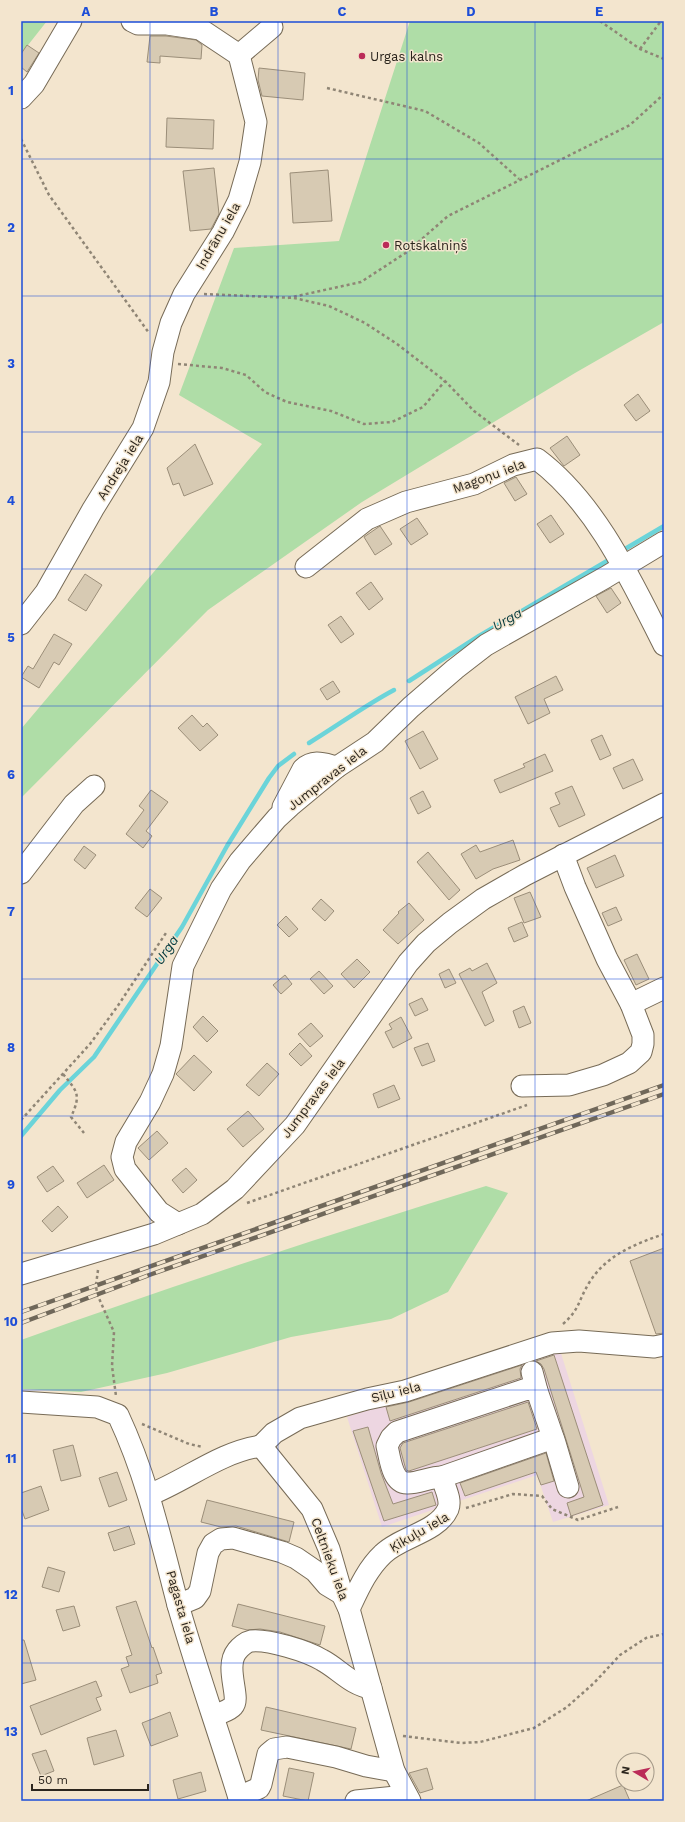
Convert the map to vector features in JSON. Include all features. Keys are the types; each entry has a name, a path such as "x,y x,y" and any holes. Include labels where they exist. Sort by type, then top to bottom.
{"street":[{"path":"22,98 34,84 71,21"},
{"path":"132,21 138,24 167,24 200,29 238,55 272,27"},
{"name":"Indrānu iela","path":"184,294 223,232 239,200 250,162 256,122 238,55"},
{"name":"Andreja iela","path":"21,624 46,592 143,428 159,382 163,352 171,323 184,294"},
{"name":"Magoņu iela","path":"306,567 367,519 406,502 474,484 513,465 537,459 553,471 582,502 623,566 664,645"},
{"name":"Jumpravas iela","path":"178,1224 158,1212 125,1169 122,1157 126,1142 150,1102 163,1074 172,1046 183,966 221,889 240,861 277,818 303,769 308,765 320,763 337,767 375,742 422,698 486,645 606,577 664,542"},
{"path":"21,872 74,804 94,786"},
{"name":"Jumpravas iela","path":"21,1274 154,1234 202,1214 235,1190 295,1125 408,963 426,943 483,899 563,855 664,804"},
{"path":"526,1094 569,1085 603,1074 629,1063 641,1052 643,1044 643,1035 630,1004 607,959 575,887 563,855"},
{"path":"630,1004 664,988"},
{"name":"Sīļu iela","path":"261,1446 274,1433 300,1418 367,1399 405,1391 552,1342 579,1341 654,1347 664,1345"},
{"path":"553,1438 442,1476 408,1484 401,1482 396,1477 387,1446 391,1438 397,1432 527,1389 535,1381 553,1438 568,1487"},
{"path":"21,1402 97,1407 118,1415"},
{"name":"Pagasta iela","path":"118,1415 128,1436 149,1495 170,1566 178,1605 240,1799"},
{"path":"149,1495 166,1488 232,1453 261,1446"},
{"name":"Celtnieku iela","path":"261,1446 312,1509 330,1549 385,1734 394,1770 408,1798"},
{"path":"442,1476 450,1501 448,1510 442,1516"},
{"name":"Ķikuļu iela","path":"345,1601 383,1554 398,1543 438,1522 442,1516"},
{"path":"178,1605 195,1598 200,1591 208,1553 213,1544 221,1539 233,1538 296,1558 315,1571 327,1585 345,1601"},
{"path":"214,1716 232,1707 236,1702 231,1667 234,1655 240,1646 251,1641 269,1642 321,1659 351,1681 363,1687 371,1688"},
{"path":"240,1799 259,1788 268,1754 274,1749 287,1747 336,1757 366,1766 394,1770"},
{"path":"356,1801 408,1798"}],"path":[{"path":"600,21 640,49 664,59"},
{"path":"640,49 661,21 664,21"},
{"path":"327,88 425,111 479,143 520,179"},
{"path":"288,298 361,282 407,252 448,216 630,125 664,94"},
{"path":"21,139 49,195 163,352 176,364 222,368 246,375 265,392 287,402 331,411 364,424 392,422 423,407 445,381"},
{"path":"184,294 288,298 329,306 365,323 397,344 445,381 474,411 537,459"},
{"path":"21,1120 90,1044 104,1026 166,933"},
{"path":"63,1074 75,1089 78,1096 77,1104 71,1118 84,1133"},
{"path":"246,1204 526,1094"},
{"path":"559,1328 578,1307 589,1283 603,1265 628,1247 664,1234"},
{"path":"113,1246 97,1272 96,1285 97,1294 114,1332 112,1366 118,1415 189,1444 232,1453"},
{"name":"Ķikuļu iela","path":"442,1516 513,1494 542,1496 552,1509 578,1520 618,1507"},
{"path":"385,1734 461,1743 480,1742 534,1728 567,1708 594,1683 620,1655 646,1638 664,1634"}],"shaded area":[{"path":"559,1347 609,1505 553,1522 537,1475 382,1527 347,1417"}],"green space":[{"path":"21,21 47,21 21,54"},
{"path":"410,21 664,21 664,322 575,373 362,502 208,610 21,798 21,729 262,444 179,395 234,248 339,241"},
{"path":"486,1186 508,1193 448,1292 391,1319 291,1337 167,1373 81,1392 21,1389 21,1340 253,1260"}],"building":[{"path":"150,36 166,36 196,40 202,45 201,59 160,56 160,63 147,62"},
{"path":"27,45 39,53 27,72 21,67 21,54"},
{"path":"259,68 305,73 303,100 262,96 258,80"},
{"path":"167,118 214,120 213,149 166,147"},
{"path":"214,168 219,214 211,229 190,231 183,171"},
{"path":"328,170 332,221 293,223 290,173"},
{"path":"638,394 650,411 636,421 624,405"},
{"path":"567,436 580,455 564,466 550,448"},
{"path":"195,444 213,484 184,496 179,483 173,485 167,468"},
{"path":"516,477 527,494 515,501 504,483"},
{"path":"551,515 564,534 550,543 537,524"},
{"path":"417,518 428,534 411,545 400,529"},
{"path":"380,526 392,544 375,555 364,537"},
{"path":"85,574 102,585 86,611 68,600"},
{"path":"371,582 383,599 369,610 356,593"},
{"path":"611,588 621,603 607,613 596,596"},
{"path":"341,616 354,634 341,643 328,625"},
{"path":"54,634 72,644 59,665 54,662 39,688 21,677 28,666 33,669"},
{"path":"556,676 563,690 544,699 550,713 528,724 515,697"},
{"path":"333,681 340,692 327,700 320,689"},
{"path":"192,715 203,727 207,723 218,735 200,751 178,728"},
{"path":"423,731 438,759 420,769 405,741"},
{"path":"602,735 611,755 600,760 591,740"},
{"path":"545,754 553,771 500,793 494,780 525,767 523,764"},
{"path":"633,759 643,780 623,789 613,768"},
{"path":"572,786 585,815 559,827 550,808 560,804 555,793"},
{"path":"151,790 168,802 146,831 152,836 143,848 126,834 144,810 139,806"},
{"path":"423,791 431,807 418,814 410,798"},
{"path":"513,840 520,860 493,869 476,879 461,854 476,845 480,852"},
{"path":"84,846 96,855 85,869 74,860"},
{"path":"428,852 460,890 449,900 417,862"},
{"path":"615,855 624,876 596,888 587,868"},
{"path":"150,889 162,898 147,917 135,908"},
{"path":"530,892 541,917 524,923 514,898"},
{"path":"321,899 334,911 325,921 312,909"},
{"path":"409,903 424,920 398,944 383,930 399,913 398,912"},
{"path":"616,907 622,920 608,926 602,913"},
{"path":"286,916 298,929 289,937 277,925"},
{"path":"522,922 528,936 514,942 508,928"},
{"path":"637,954 649,979 636,985 624,960"},
{"path":"357,959 370,972 354,988 341,974"},
{"path":"487,963 497,983 482,992 494,1021 485,1026 459,974 470,968 472,971"},
{"path":"449,969 456,983 445,988 439,974"},
{"path":"319,971 333,986 324,994 310,979"},
{"path":"285,975 292,984 281,994 273,985"},
{"path":"422,998 428,1010 415,1016 409,1004"},
{"path":"524,1006 531,1023 519,1028 513,1011"},
{"path":"203,1016 218,1031 207,1042 193,1027"},
{"path":"401,1017 412,1038 393,1048 385,1032 392,1029 389,1024"},
{"path":"311,1023 323,1036 310,1047 298,1034"},
{"path":"300,1043 312,1056 301,1066 289,1054"},
{"path":"428,1043 435,1061 422,1066 414,1048"},
{"path":"194,1055 212,1072 194,1091 176,1074"},
{"path":"267,1063 279,1074 259,1096 246,1085"},
{"path":"394,1085 400,1099 378,1108 373,1094"},
{"path":"248,1111 264,1129 243,1147 227,1129"},
{"path":"157,1131 168,1143 149,1160 138,1148"},
{"path":"104,1165 114,1180 87,1198 77,1183"},
{"path":"53,1166 64,1181 47,1192 37,1177"},
{"path":"186,1168 197,1180 183,1193 172,1180"},
{"path":"58,1206 68,1217 52,1232 42,1221"},
{"path":"664,1248 664,1333 656,1334 630,1261"},
{"path":"554,1355 603,1505 571,1516 567,1503 584,1497 544,1369 541,1364 536,1361"},
{"path":"522,1365 520,1369 521,1378 390,1421 386,1407 409,1402"},
{"path":"528,1402 537,1429 409,1471 406,1470 400,1448 403,1443"},
{"path":"368,1427 381,1473 393,1504 432,1492 436,1505 384,1521 353,1431"},
{"path":"73,1445 81,1476 61,1481 53,1450"},
{"path":"546,1453 554,1481 541,1485 536,1472 465,1496 460,1483"},
{"path":"117,1472 127,1500 109,1507 99,1478"},
{"path":"41,1486 49,1510 25,1519 21,1508 21,1493"},
{"path":"207,1500 294,1522 289,1542 236,1526 221,1527 201,1522"},
{"path":"129,1526 135,1544 114,1551 108,1533"},
{"path":"48,1567 65,1572 59,1592 42,1587"},
{"path":"136,1601 162,1673 156,1675 158,1683 130,1693 121,1669 129,1666 126,1657 132,1655 116,1607"},
{"path":"238,1604 325,1626 320,1645 280,1632 260,1629 247,1630 232,1626"},
{"path":"74,1606 80,1626 63,1631 56,1610"},
{"path":"21,1640 24,1640 36,1680 21,1684"},
{"path":"96,1681 102,1696 96,1698 101,1710 41,1735 30,1706"},
{"path":"266,1707 356,1728 351,1749 261,1730"},
{"path":"170,1712 178,1736 151,1746 142,1723"},
{"path":"116,1730 124,1756 94,1765 87,1738"},
{"path":"46,1750 54,1771 41,1776 32,1754"},
{"path":"289,1768 314,1773 308,1801 283,1796"},
{"path":"427,1768 433,1789 420,1793 409,1773"},
{"path":"201,1772 206,1791 178,1799 173,1780"},
{"path":"615,1788 615,1792 626,1792 630,1801 586,1801"}],"waterway":[{"name":"Urga","path":"625,549 664,526"},
{"name":"Urga","path":"409,681 479,636 607,561"},
{"name":"Urga","path":"309,743 394,690"},
{"name":"Urga","path":"21,1136 60,1090 94,1057 182,927 227,846 269,778 278,766 294,754"}],"railway":[{"path":"21,1312 664,1085"},
{"path":"21,1323 152,1274 664,1094"}],"place":[{"name":"Urgas kalns","path":"362,56"},
{"name":"Rotskalniņš","path":"386,245"}]}
